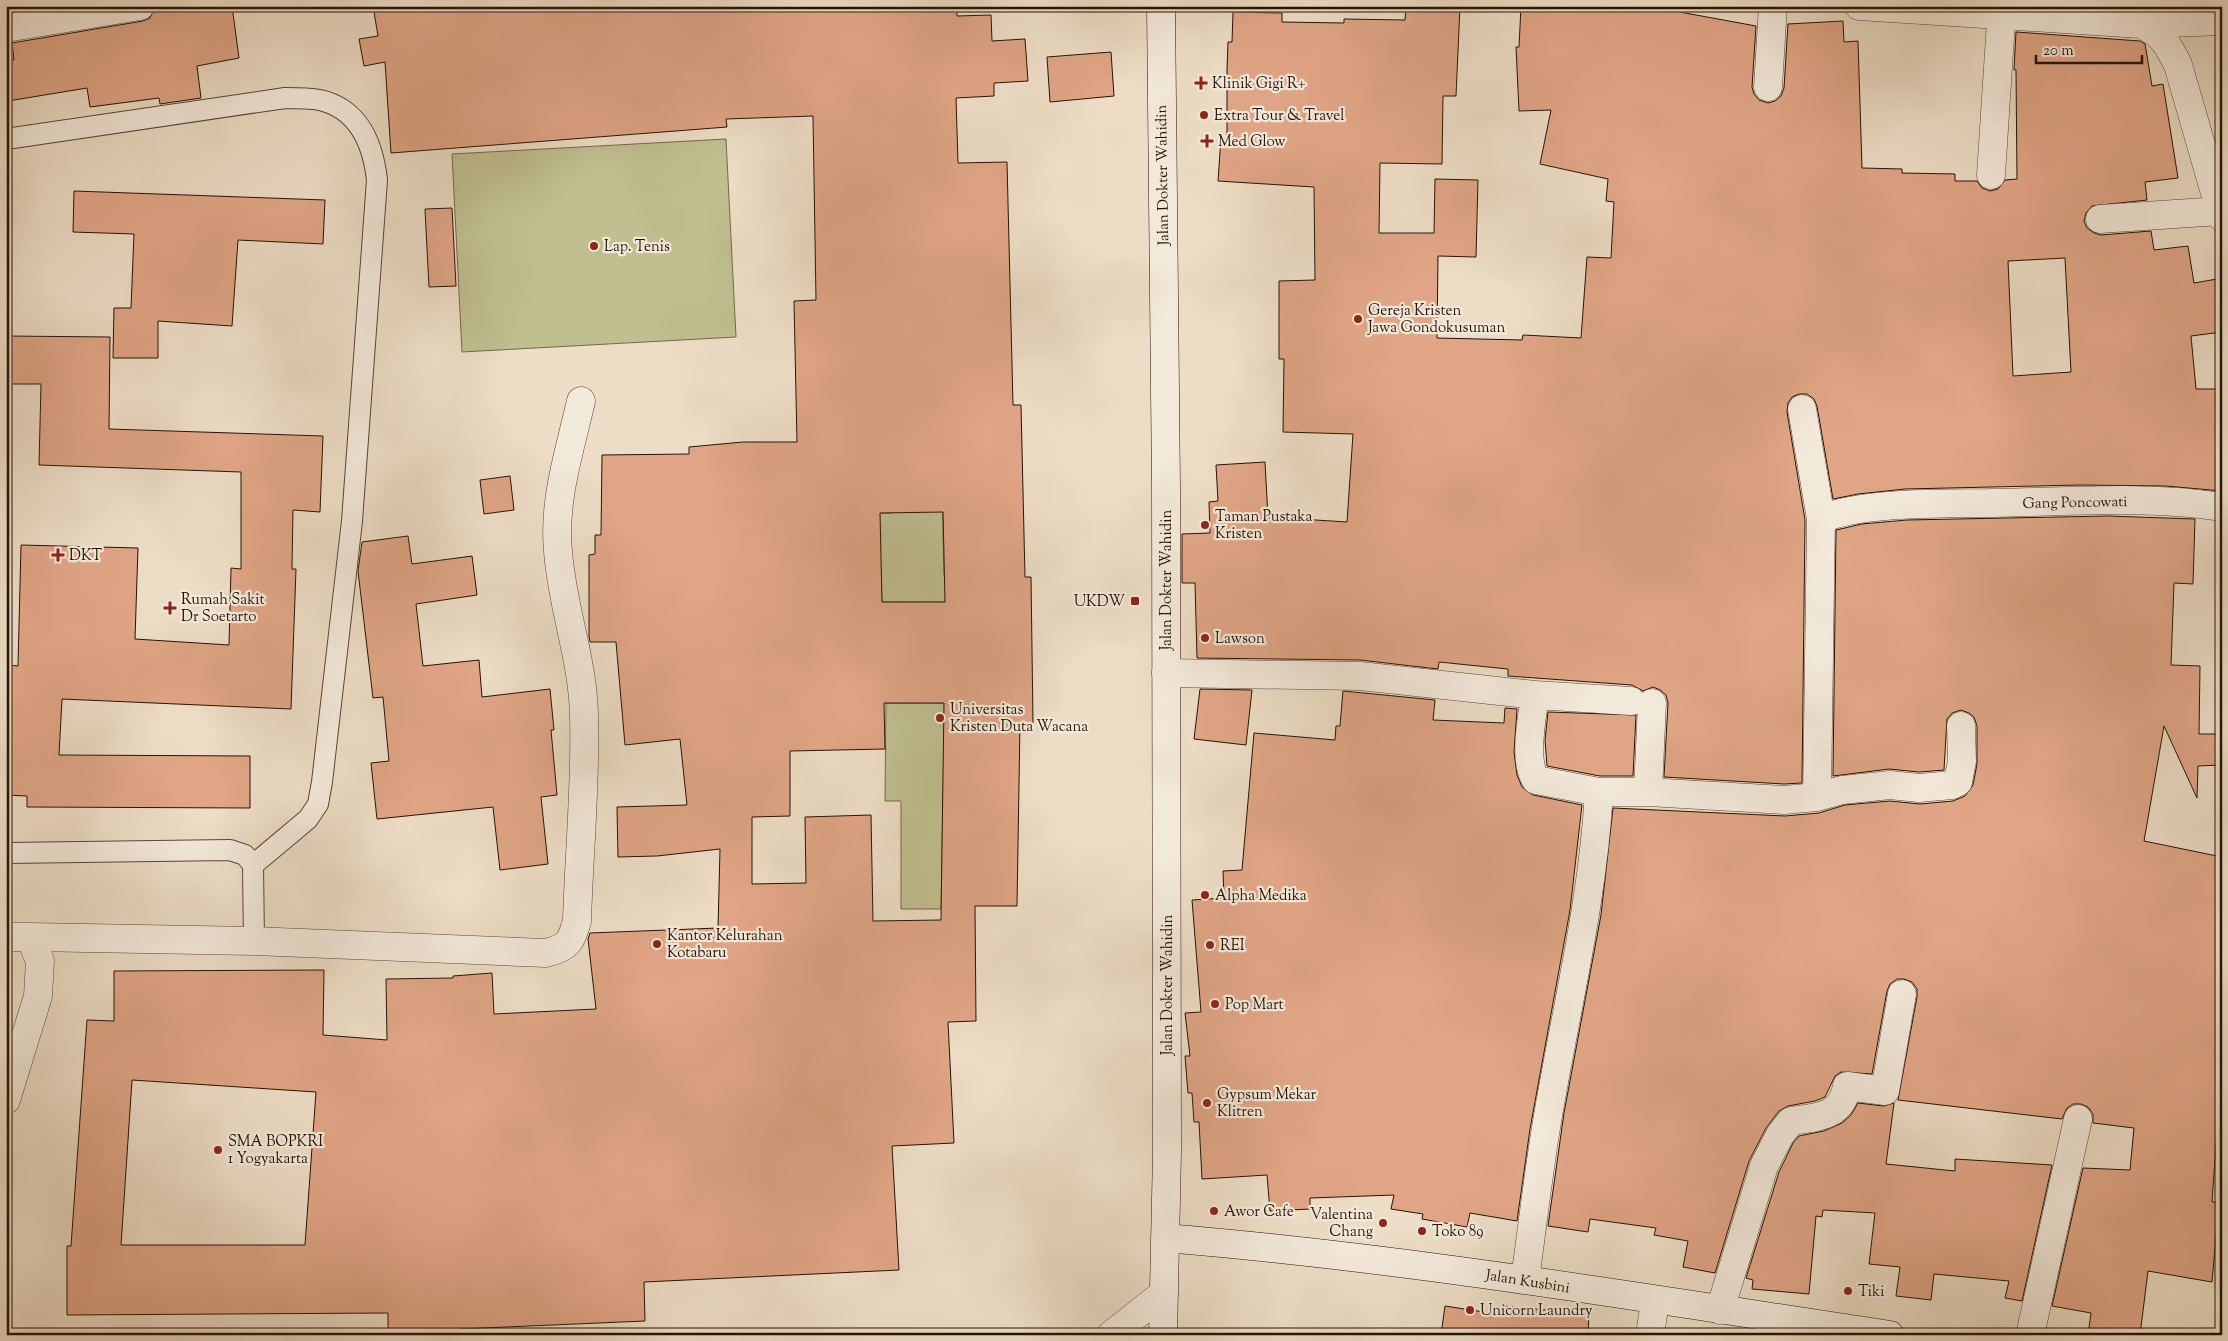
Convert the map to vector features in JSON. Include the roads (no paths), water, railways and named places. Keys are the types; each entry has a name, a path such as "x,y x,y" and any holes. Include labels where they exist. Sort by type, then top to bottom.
{"street":[{"path":"6,28 140,6"},
{"name":"Jalan Dokter Wahidin","path":"1161,6 1166,673 1167,1153 1163,1335"},
{"path":"1768,87 1773,6"},
{"path":"1859,6 2002,10 2141,24 2222,21"},
{"path":"1992,175 2002,10"},
{"path":"2100,220 2221,214 2178,65 2169,46 2156,31 2141,24"},
{"path":"18,937 254,942 545,953 562,949 572,937 577,921 584,716 580,664 568,616 558,551 557,512 581,401"},
{"path":"1802,409 1821,519 1817,797"},
{"name":"Gang Poncowati","path":"1821,519 1849,510 1929,504 2129,501 2201,504 2222,507"},
{"path":"1166,673 1360,676 1534,695 1641,702 1648,792"},
{"path":"1534,695 1530,747 1531,773 1536,780 1598,792 1648,792 1784,800 1817,797 1842,790 1890,785 1919,788 1952,785 1958,782 1962,761 1961,726"},
{"path":"1524,1279 1549,1111 1579,958 1597,821 1598,792"},
{"path":"6,1100 38,996 40,960 18,937"},
{"path":"1720,1310 1764,1166 1780,1136 1791,1121 1821,1116 1839,1107 1845,1099 1847,1086 1885,1091 1902,994"},
{"path":"2030,1335 2078,1119"},
{"name":"Jalan Kusbini","path":"1165,1238 1307,1251 1524,1279 1655,1301 1890,1335"},
{"path":"1111,1335 1164,1293"},
{"path":"1650,1335 1655,1301"}],"lane":[{"path":"6,140 285,98 320,100 345,111 358,122 370,145 377,180 352,521 322,782 318,804 308,819 254,865"},
{"path":"6,853 216,849 230,850 245,855 254,865 254,942"}],"place":[{"name":"Klinik Gigi R+","path":"1201,83"},
{"name":"Extra Tour & Travel","path":"1204,115"},
{"name":"Med Glow","path":"1207,141"},
{"name":"Lap. Tenis","path":"594,246"},
{"name":"Gereja Kristen Jawa Gondokusuman","path":"1358,319"},
{"name":"Taman Pustaka Kristen","path":"1205,525"},
{"name":"DKT","path":"58,555"},
{"name":"UKDW","path":"1135,601"},
{"name":"Rumah Sakit Dr Soetarto","path":"170,608"},
{"name":"Lawson","path":"1205,638"},
{"name":"Universitas Kristen Duta Wacana","path":"940,718"},
{"name":"Alpha Medika","path":"1205,895"},
{"name":"Kantor Kelurahan Kotabaru","path":"657,944"},
{"name":"REI","path":"1210,945"},
{"name":"Pop Mart","path":"1215,1004"},
{"name":"Gypsum Mekar Klitren","path":"1207,1103"},
{"name":"SMA BOPKRI 1 Yogyakarta","path":"218,1150"},
{"name":"Awor Cafe","path":"1214,1211"},
{"name":"Valentina Chang","path":"1383,1223"},
{"name":"Toko 89","path":"1422,1231"},
{"name":"Tiki","path":"1848,1291"},
{"name":"Unicorn Laundry","path":"1470,1310"}]}
